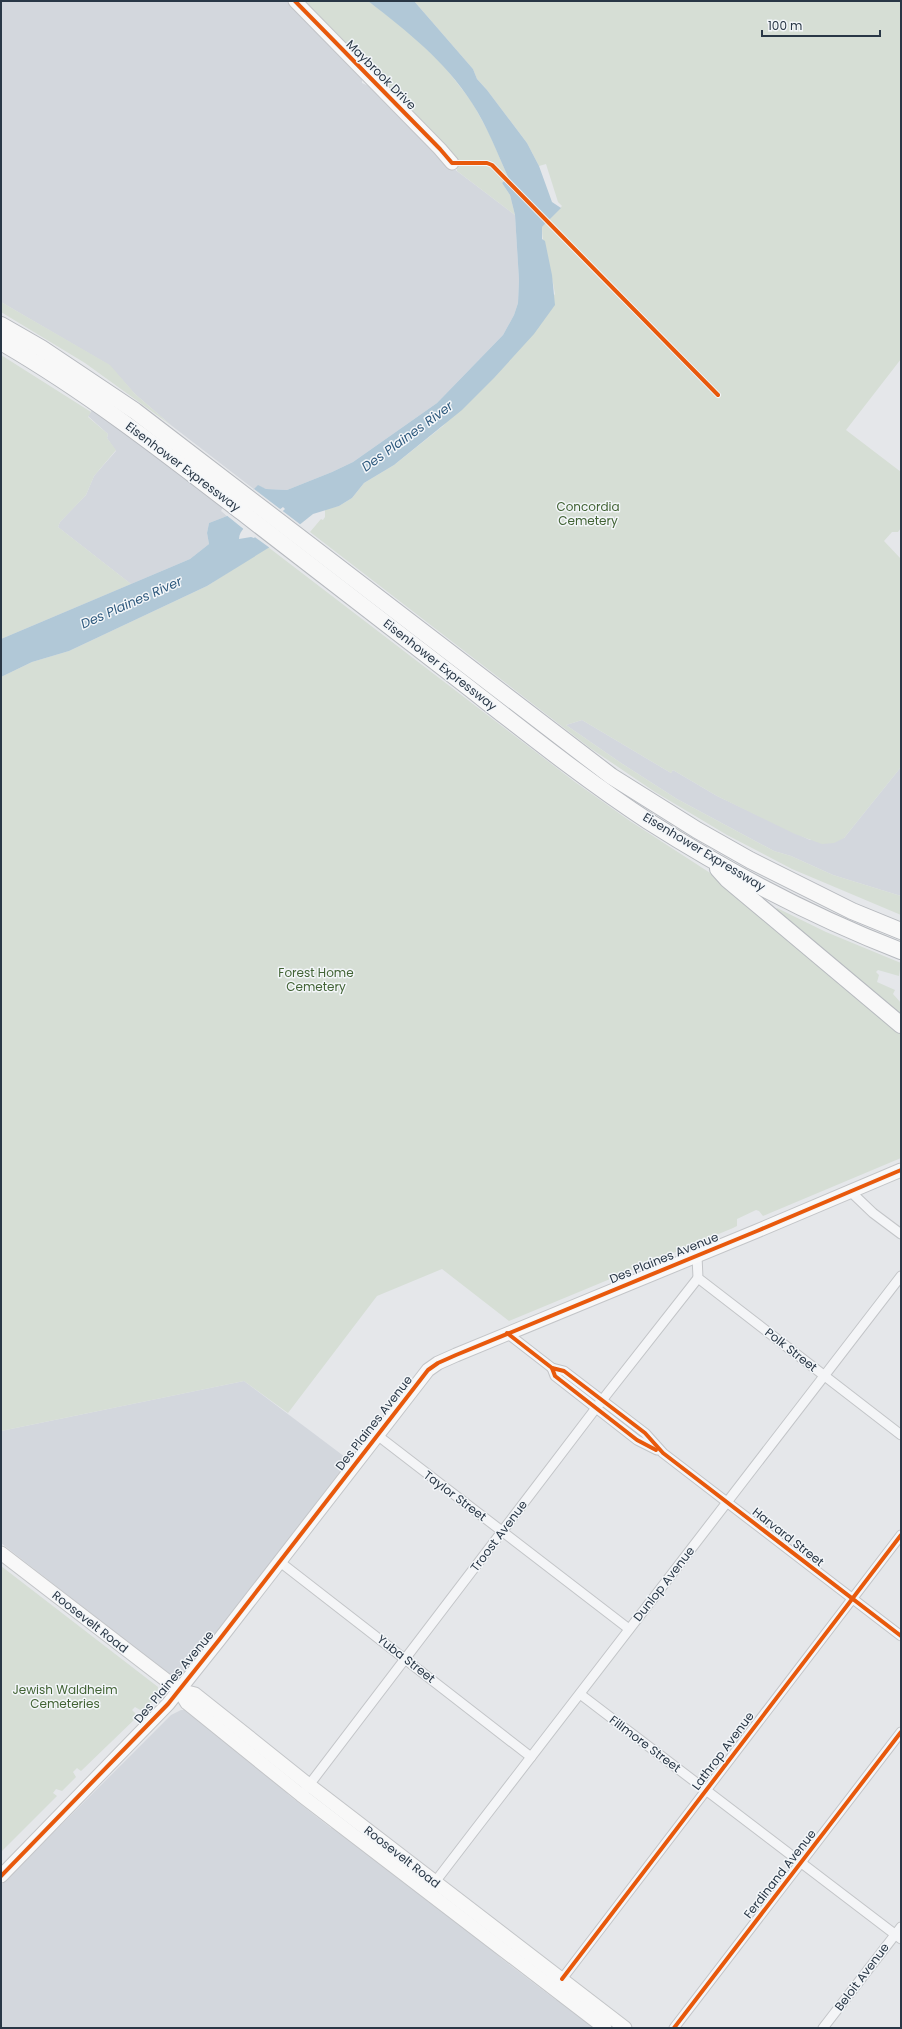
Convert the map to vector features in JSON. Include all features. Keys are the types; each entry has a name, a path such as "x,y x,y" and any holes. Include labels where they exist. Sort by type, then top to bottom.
{"highway":[{"name":"Eisenhower Expressway","path":"1,325 46,352 135,411 240,501 593,782 647,820 706,856 813,913 901,951"},
{"name":"Eisenhower Expressway","path":"1,342 56,376 240,501"},
{"name":"Eisenhower Expressway","path":"296,545 611,776 697,830 750,860 852,911 901,931"},
{"path":"706,856 727,879 901,1024"},
{"path":"852,911 901,919"}],"main road":[{"name":"Maybrook Drive","path":"295,1 452,163"},
{"name":"Des Plaines Avenue","path":"1,1876 80,1796 179,1690 428,1370 438,1363 507,1333 901,1170"},
{"name":"Roosevelt Road","path":"1,1553 179,1690 187,1703 305,1790 433,1889 605,2028"},
{"name":"Roosevelt Road","path":"433,1889 562,1979 625,2028"}],"street":[{"path":"850,1191 873,1213 901,1234"},
{"path":"696,1256 698,1278"},
{"name":"Dunlop Avenue","path":"433,1889 531,1757 901,1276"},
{"name":"Polk Street","path":"698,1278 901,1435"},
{"name":"Troost Avenue","path":"305,1790 406,1660 599,1404 698,1278"},
{"name":"Harvard Street","path":"507,1333 552,1368 555,1376 645,1433 663,1453 901,1636"},
{"name":"Taylor Street","path":"377,1435 629,1630"},
{"name":"Lathrop Avenue","path":"562,1979 901,1535"},
{"name":"Yuba Street","path":"280,1562 531,1757"},
{"name":"Fillmore Street","path":"580,1694 898,1937"},
{"name":"Ferdinand Avenue","path":"674,2028 901,1732"},
{"name":"Beloit Avenue","path":"823,2028 898,1937 901,1927"}],"shaded area":[{"path":"1,1 287,1 362,77 362,83 380,91 441,159 515,215 519,280 518,303 514,315 503,335 437,403 353,462 287,490 266,489 258,486 255,490 172,426 135,394 109,365 1,302"},
{"path":"93,409 223,507 221,511 227,516 209,523 207,533 209,544 190,559 131,584 58,527 60,522 86,495 94,476 116,451 107,438 108,434 88,416"},
{"path":"582,720 671,773 673,770 717,796 810,840 844,838 901,767 901,896 833,875 791,856 774,851 677,799 566,725"},
{"path":"244,1381 349,1460 180,1683 1,1543 1,1431"},
{"path":"181,1710 187,1710 249,1758 290,1796 331,1828 334,1827 459,1921 502,1959 556,2000 559,2000 598,2028 1,2028 1,1885 171,1715"}],"green space":[{"path":"301,1 368,1 409,32 444,66 472,102 490,135 508,177 502,183 510,195 515,215 457,171 457,166"},
{"name":"Concordia Cemetery","path":"414,1 901,1 901,359 846,430 901,472 901,528 898,532 892,532 884,541 901,559 901,767 844,838 834,843 822,844 795,834 717,796 673,770 671,773 582,720 566,725 677,799 774,851 791,856 833,875 901,896 901,915 792,869 727,835 655,792 590,748 310,532 321,519 323,520 325,517 325,509 339,506 352,498 364,483 394,465 443,426 555,294 542,235 542,227 562,206 558,202 546,164 539,166 527,143 477,79 473,69"},
{"path":"1,302 110,365 135,394 172,426 85,363 1,312"},
{"path":"1,355 91,412 88,417 108,434 107,438 116,450 94,476 86,495 60,522 58,527 131,584 1,639"},
{"name":"Forest Home Cemetery","path":"268,547 575,782 630,821 721,880 901,1029 901,1158 763,1216 756,1210 737,1219 737,1226 733,1228 509,1321 442,1269 377,1296 288,1413 244,1381 1,1431 1,677 32,662 69,651 207,586"},
{"path":"777,908 826,932 901,963 899,976 878,970 876,972 879,975 877,982 895,990 893,994 901,1003 901,1018 773,912"},
{"name":"Jewish Waldheim Cemeteries","path":"1,1566 158,1687 157,1697 142,1711 135,1707 132,1710 138,1716 81,1771 77,1768 73,1772 76,1777 62,1791 56,1789 53,1793 57,1796 1,1852"}],"water":[{"name":"Des Plaines River","path":"368,1 414,1 473,69 477,79 527,143 539,166 552,202 561,208 542,227 542,239 545,241 552,275 555,305 534,334 494,378 462,410 394,465 364,483 352,498 339,506 313,514 278,542 207,586 69,651 32,662 1,677 1,639 190,559 209,544 207,533 209,523 227,516 258,485 266,489 287,490 353,462 437,403 503,335 514,315 518,303 519,280 515,215 510,195 502,183 508,177 492,139 472,103 461,88 438,60 383,12","holes":["283,507 285,509 254,538 239,539 245,527 250,523"]}],"pier":[{"path":"506,176 549,220 546,223 503,179"},
{"path":"254,489 301,525 279,543 270,548 252,535 254,536 279,513 257,521 246,531 225,514"}],"cycle path":[{"path":"295,1 452,163 487,163 492,165 718,395"},
{"path":"1,1876 168,1704 428,1370 438,1363 456,1355 901,1170"},
{"path":"507,1333 552,1368 564,1371 645,1433 663,1453 901,1636"},
{"path":"552,1368 555,1376 637,1440 656,1450"},
{"path":"562,1979 901,1535"},
{"path":"674,2028 901,1732"}]}
